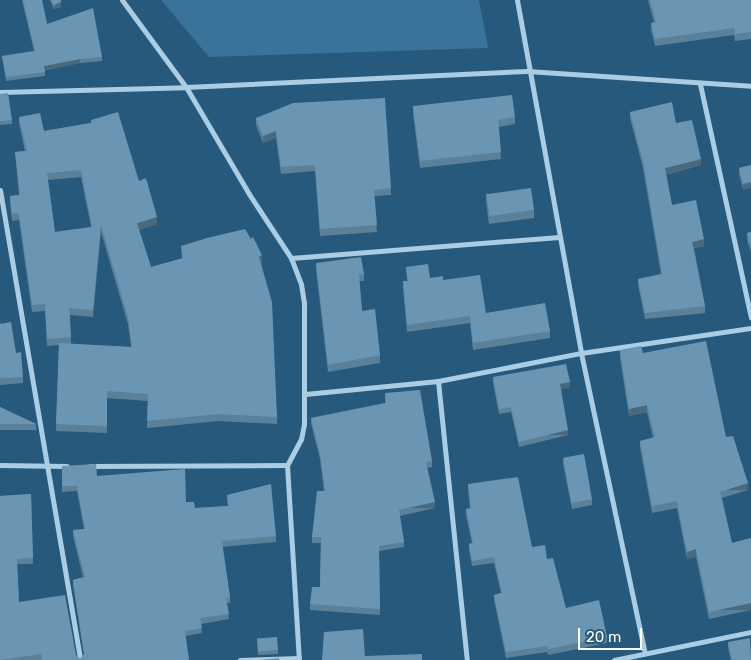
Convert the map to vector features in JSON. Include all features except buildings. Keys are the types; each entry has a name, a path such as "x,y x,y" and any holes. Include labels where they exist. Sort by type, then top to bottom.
{"street":[{"path":"122,0 186,87 249,194 291,258 303,294 305,394 301,439 287,465 299,659 240,660"},
{"path":"517,0 527,71 581,353 645,653"},
{"path":"0,92 186,87 527,71 751,86"},
{"path":"700,84 751,317"},
{"path":"0,190 49,466 80,660"},
{"path":"291,258 559,237"},
{"path":"305,394 438,381 581,353 751,328"},
{"path":"438,381 467,660"},
{"path":"0,465 287,465"},
{"path":"614,660 751,632"}],"shaded area":[{"path":"161,0 479,0 488,48 209,57"}]}
